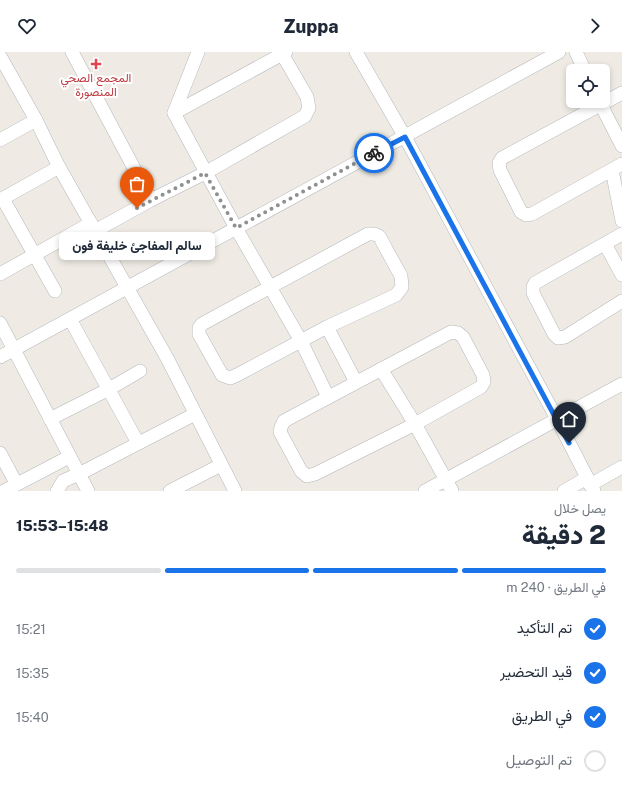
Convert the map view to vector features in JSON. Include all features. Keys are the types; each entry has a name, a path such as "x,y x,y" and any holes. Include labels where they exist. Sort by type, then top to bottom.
{"street":[{"path":"72,52 150,200"},
{"path":"198,52 174,113 205,173 301,341 328,397"},
{"path":"356,52 405,137 557,419 590,485"},
{"path":"0,357 559,52"},
{"path":"576,52 582,64"},
{"path":"0,274 34,255 205,173 305,116 309,108 307,97 283,53 174,113"},
{"path":"0,56 36,120 59,167 167,358 235,491"},
{"path":"610,98 622,93"},
{"path":"591,108 502,158 499,163 500,170 521,212 526,215 532,214 617,167 622,221"},
{"path":"603,108 622,146"},
{"path":"0,140 36,120"},
{"path":"55,291 1,200 59,167"},
{"path":"368,234 379,236 401,276 402,287 396,295 327,327 230,378 222,375 200,334 199,328 202,324 368,234"},
{"path":"622,234 535,284 532,294 554,334 558,338 565,337 622,301"},
{"path":"605,244 622,275"},
{"path":"70,319 138,444"},
{"path":"0,323 88,491"},
{"path":"327,327 356,382"},
{"path":"450,332 458,333 463,337 483,375 484,382 481,387 415,424 315,474 307,476 301,471 280,432 280,427 284,421 382,369 450,332"},
{"path":"382,369 449,485"},
{"path":"50,419 109,389 140,371"},
{"path":"425,491 449,485 557,419 622,384"},
{"path":"57,491 63,481 195,414"},
{"path":"0,453 16,483"},
{"path":"4,491 16,483 69,457"},
{"path":"173,490 221,465"},
{"path":"564,491 590,485 622,467"}],"way so far":[{"path":"137,208 205,173 236,228 374,153"}],"place":[{"name":"المجمع الصحي المنصورة","path":"96,64"},
{"name":"سالم المفاجئ خليفة فون","path":"137,208"}],"route":[{"path":"374,153 405,137 569,443"}]}
